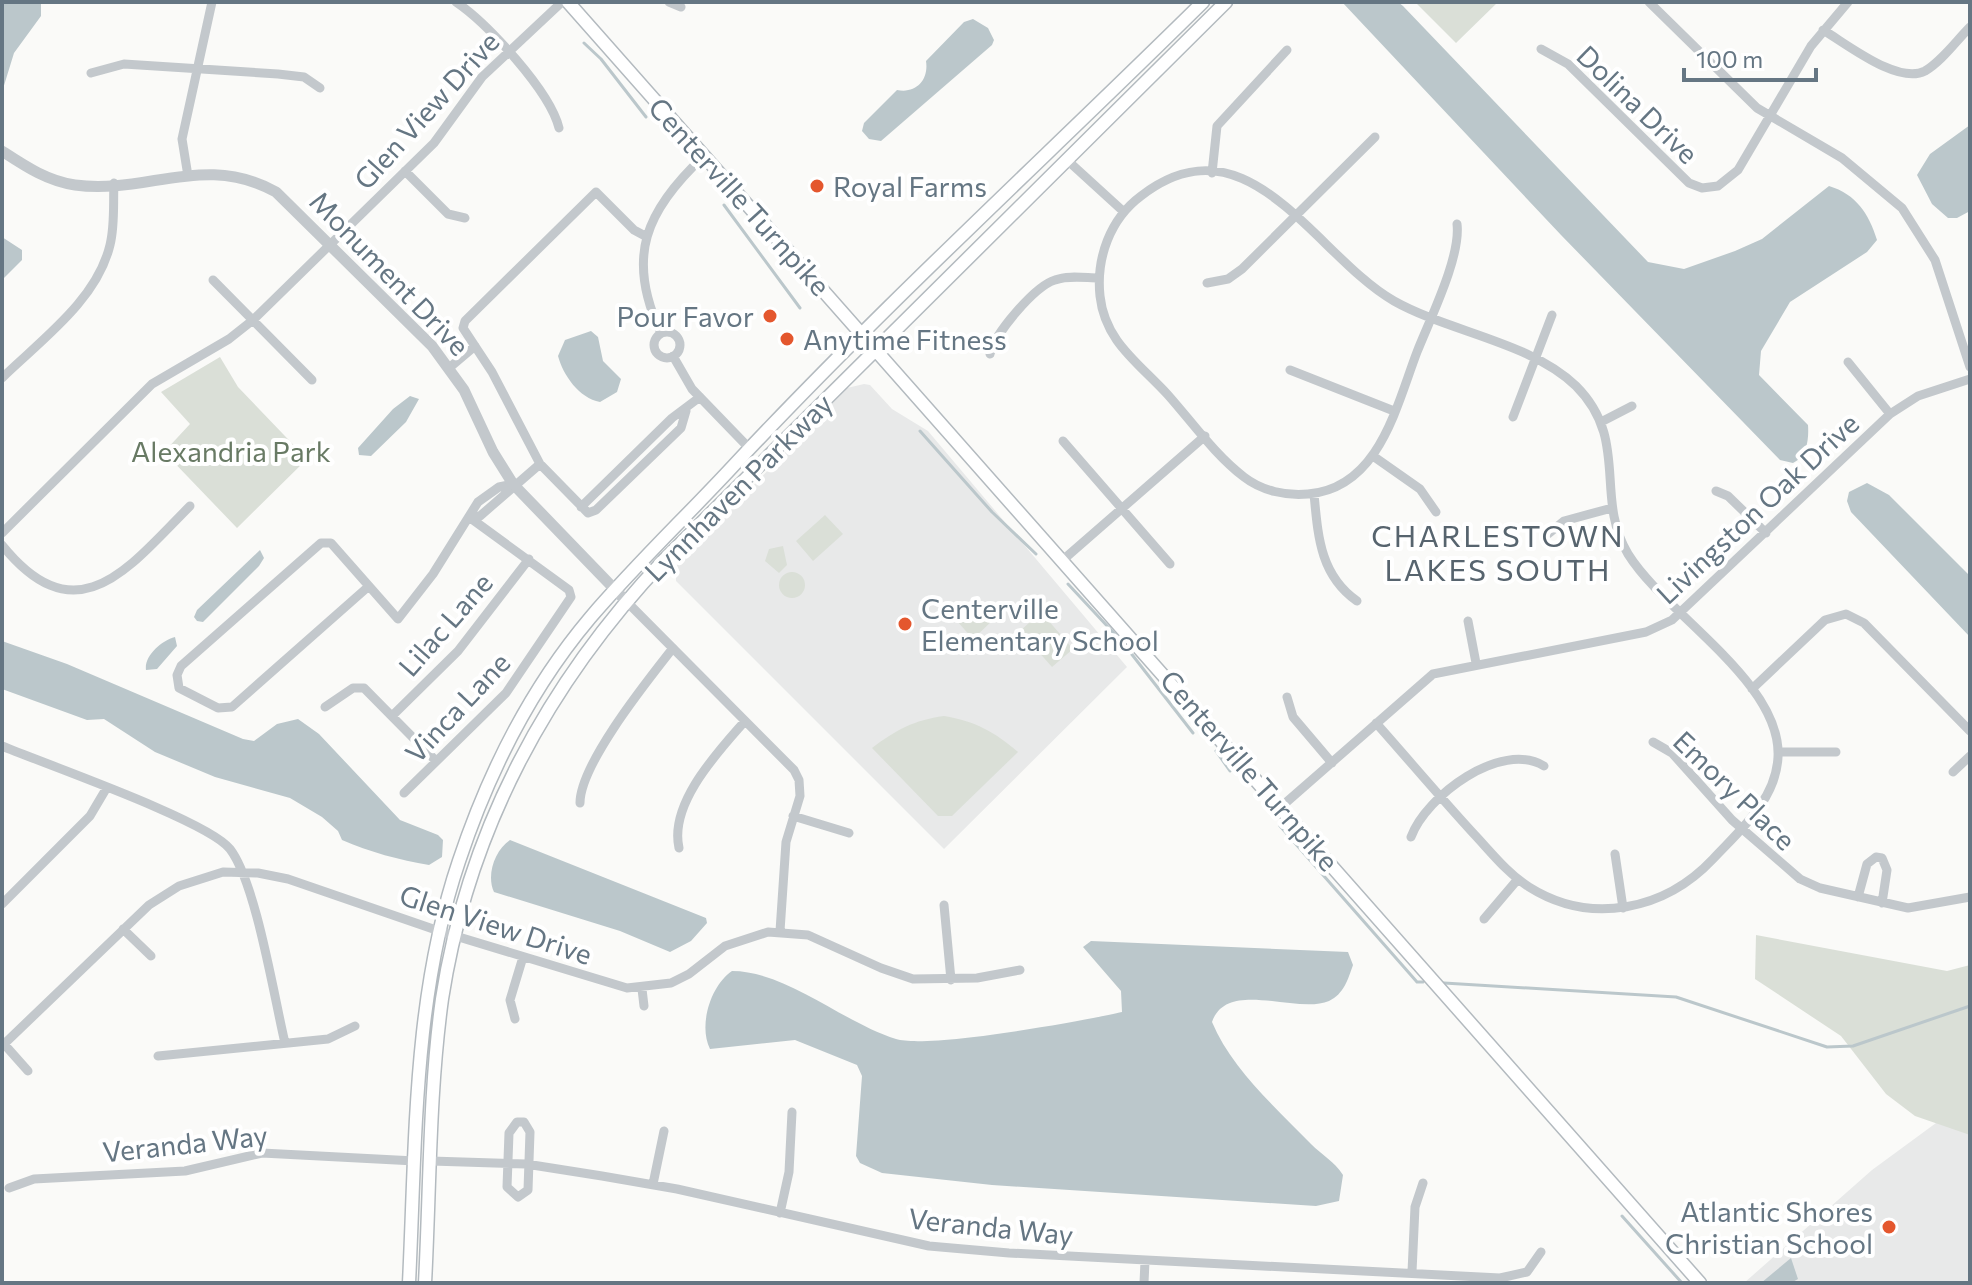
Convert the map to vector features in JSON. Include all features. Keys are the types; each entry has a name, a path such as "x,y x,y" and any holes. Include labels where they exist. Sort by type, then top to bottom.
{"main road":[{"name":"Centerville Turnpike","path":"568,2 1064,559 1700,1283"},
{"name":"Lynnhaven Parkway","path":"409,1283 418,1084 426,998 439,931 471,826 508,744 557,662 615,589 862,333 1203,2"},
{"name":"Lynnhaven Parkway","path":"425,1283 442,1000 455,936 485,838 524,750 573,668 626,601 1226,2"}],"street":[{"path":"188,176 183,163 182,139 212,2"},
{"path":"456,2 507,52 547,99 559,128"},
{"name":"Glen View Drive","path":"2,533 152,384 229,339 253,320 434,143 482,77 562,2"},
{"path":"669,2 681,7"},
{"path":"1649,2 1770,117 1854,166 1902,208 1935,260 1970,367"},
{"name":"Dolina Drive","path":"1541,49 1568,64 1696,187 1710,188 1725,182 1747,158 1823,30 1848,2"},
{"path":"1823,30 1896,73 1913,75 1928,69 1970,27"},
{"path":"1212,173 1217,126 1287,50"},
{"path":"91,73 124,64 197,68 304,77 320,88"},
{"path":"1207,283 1232,277 1375,137"},
{"name":"Monument Drive","path":"2,151 37,173 59,182 92,186 188,176 234,175 263,185 288,201 331,244 449,368 513,484 796,773 800,788 783,862 780,931"},
{"path":"661,333 644,288 647,237 669,192 704,156"},
{"path":"1067,160 1124,212"},
{"path":"405,171 448,214 465,218"},
{"path":"1376,723 1518,879 1543,895 1571,905 1623,908 1656,900 1683,886 1741,829 1772,786 1778,752 1768,713 1752,689 1655,590 1628,553 1612,508 1610,450 1601,422 1579,389 1535,358 1430,318 1372,287 1297,215 1254,183 1212,173 1169,180 1144,193 1124,212 1104,248 1099,278 1103,311 1115,340 1253,483 1288,494 1314,494 1350,479 1373,456 1430,318 1458,240 1457,224"},
{"path":"2,378 79,302 100,272 113,229 114,183"},
{"path":"647,237 634,230 596,192 465,321 464,332 475,346 540,464 581,507 672,418 686,411 700,397"},
{"path":"990,354 1000,330 1047,283 1061,278 1099,278"},
{"path":"213,280 312,380"},
{"path":"1513,417 1552,315"},
{"path":"672,332 678,337 680,349 673,356 662,357 656,352 654,340 661,333 672,332"},
{"path":"449,368 475,346"},
{"path":"673,356 700,397 750,449"},
{"path":"1848,362 1890,414"},
{"path":"1290,370 1394,411"},
{"name":"Livingston Oak Drive","path":"1282,806 1433,674 1476,663 1646,632 1680,615 1890,414 1918,396 1970,379"},
{"path":"1601,422 1632,406"},
{"path":"1064,559 1205,436"},
{"path":"1063,441 1170,564"},
{"path":"1373,456 1420,489 1436,512"},
{"path":"369,586 232,707 218,708 179,688 177,675 181,666 321,543 331,543 369,586 398,619 433,574 478,502 499,487 513,484 540,464"},
{"path":"1716,491 1728,496 1766,533"},
{"path":"1314,494 1326,565 1336,583 1357,601"},
{"path":"2,545 29,570 56,586 89,590 105,585 127,570 190,506"},
{"path":"1548,534 1564,521 1612,508"},
{"name":"Vinca Lane","path":"404,793 506,693 571,597 569,590 469,517"},
{"name":"Lilac Lane","path":"392,716 458,651 529,559"},
{"path":"1752,689 1825,620 1846,614 1864,623 1970,731"},
{"path":"1468,621 1476,663"},
{"path":"580,803 582,785 608,740 673,648"},
{"path":"325,707 358,687 368,690 436,761"},
{"path":"1287,697 1293,717 1332,763"},
{"path":"679,848 677,830 687,802 745,721"},
{"name":"Emory Place","path":"1653,742 1672,753 1741,829 1800,879 1882,903 1924,908 1970,897"},
{"path":"2,746 210,832 229,848 242,872 285,1043"},
{"path":"1778,752 1836,752"},
{"path":"1953,772 1970,756"},
{"path":"1411,837 1421,816 1467,774 1484,767 1528,760 1544,766"},
{"path":"2,904 90,816 106,789"},
{"path":"793,816 849,833"},
{"path":"1615,854 1623,908"},
{"path":"1858,897 1870,860 1882,858 1887,870 1882,903"},
{"name":"Glen View Drive","path":"3,1045 149,905 179,886 209,875 242,872 288,879 439,931 627,988 642,989 684,977 740,939 780,931 826,942 896,974 951,980 1020,970"},
{"path":"1484,919 1518,879"},
{"path":"944,905 951,980"},
{"path":"123,929 151,956"},
{"path":"515,1019 510,1000 523,957"},
{"path":"642,989 644,1006"},
{"path":"158,1056 328,1039 355,1026"},
{"path":"3,1045 28,1071"},
{"path":"780,1213 789,1172 792,1112"},
{"path":"517,1122 528,1126 530,1165 528,1190 518,1197 507,1187 509,1133 517,1122"},
{"path":"653,1184 664,1131"},
{"name":"Veranda Way","path":"9,1188 34,1179 185,1171 262,1153 415,1161"},
{"name":"Veranda Way","path":"431,1161 530,1165 653,1184 932,1246 1366,1273 1517,1276 1533,1266 1541,1252"},
{"path":"1412,1272 1415,1207 1423,1183"},
{"path":"1144,1283 1145,1261"}],"shaded area":[{"path":"2,2 41,2 41,16 14,53 2,92"},
{"path":"1342,2 1398,2 1403,6 1648,262 1684,269 1735,251 1762,239 1829,186 1847,194 1860,206 1877,240 1867,252 1790,302 1761,351 1759,375 1808,425 1806,447 1798,460 1793,463 1780,460 1561,235"},
{"path":"973,19 988,28 994,40 992,45 881,141 869,139 862,131 864,123 897,90 910,90 920,84 926,61 964,22"},
{"path":"1970,125 1970,211 1957,218 1948,218 1932,204 1917,175 1930,154"},
{"path":"2,237 22,250 22,260 2,280"},
{"path":"591,331 598,337 603,361 621,379 617,392 600,402 585,396 573,385 558,356 565,340"},
{"name":"Centerville Elementary School","path":"870,385 892,409 928,431 1127,667 944,849 676,581 676,566 847,388"},
{"path":"410,396 419,399 406,422 371,456 359,455 358,448 393,409"},
{"path":"1867,483 1889,495 1970,576 1970,637 1851,512 1847,501 1849,492"},
{"path":"260,550 264,558 259,566 203,622 197,621 194,617 197,610"},
{"path":"175,637 177,646 157,669 146,670 154,650"},
{"path":"2,641 67,664 243,739 254,741 277,724 298,719 319,734 400,820 438,835 443,840 442,857 429,865 352,844 342,840 338,831 322,817 290,798 215,777 155,752 104,719 87,720 2,689"},
{"path":"510,840 706,918 707,923 691,941 670,952 620,931 494,892 491,878 493,863"},
{"path":"1091,941 1348,952 1353,965 1349,976 1342,990 1329,1001 1315,1004 1264,1000 1232,1002 1220,1009 1212,1022 1242,1071 1343,1175 1339,1201 1316,1206 992,1185 882,1173 860,1163 856,1156 862,1076 857,1065 795,1040 710,1049 707,1039 705,1029 709,1006 718,986 732,971 773,979 876,1031 896,1039 913,1041 1006,1033 1122,1012 1121,991 1083,947"},
{"name":"Atlantic Shores Christian School","path":"1970,1111 1970,1283 1744,1283 1872,1170 1951,1112"},
{"path":"1791,1258 1798,1279 1791,1283 1761,1283"}],"green space":[{"path":"1415,2 1498,2 1456,43"},
{"name":"Alexandria Park","path":"220,357 238,387 307,459 237,528 164,452 190,424 161,392"},
{"path":"825,515 843,534 813,561 796,541"},
{"path":"783,546 787,565 779,573 765,561 769,549"},
{"path":"792,572 801,576 805,585 801,594 792,598 783,594 779,585 783,576"},
{"path":"976,603 992,621 973,639 956,620"},
{"path":"1041,612 1073,649 1052,667 1020,631"},
{"path":"944,716 984,728 1018,752 952,816 938,816 872,748 906,727"},
{"path":"1756,935 1947,971 1970,965 1970,1135 1915,1116 1886,1094 1841,1036 1755,979"}],"waterway":[{"path":"584,43 601,59 646,117"},
{"path":"724,205 800,308"},
{"path":"920,431 992,512 1036,554"},
{"path":"1068,584 1123,643 1193,733"},
{"path":"1216,751 1230,771"},
{"path":"1280,826 1417,982 1423,982"},
{"path":"1444,983 1676,997 1827,1047 1853,1046 1970,1006"},
{"path":"1622,1216 1682,1283"}],"place":[{"name":"Royal Farms","path":"817,186"},
{"name":"Pour Favor","path":"770,316"},
{"name":"Anytime Fitness","path":"787,339"},
{"name":"Centerville Elementary School","path":"905,624"},
{"name":"Atlantic Shores Christian School","path":"1889,1227"}],"district":[{"name":"CHARLESTOWN LAKES SOUTH","path":"1498,551"}]}
